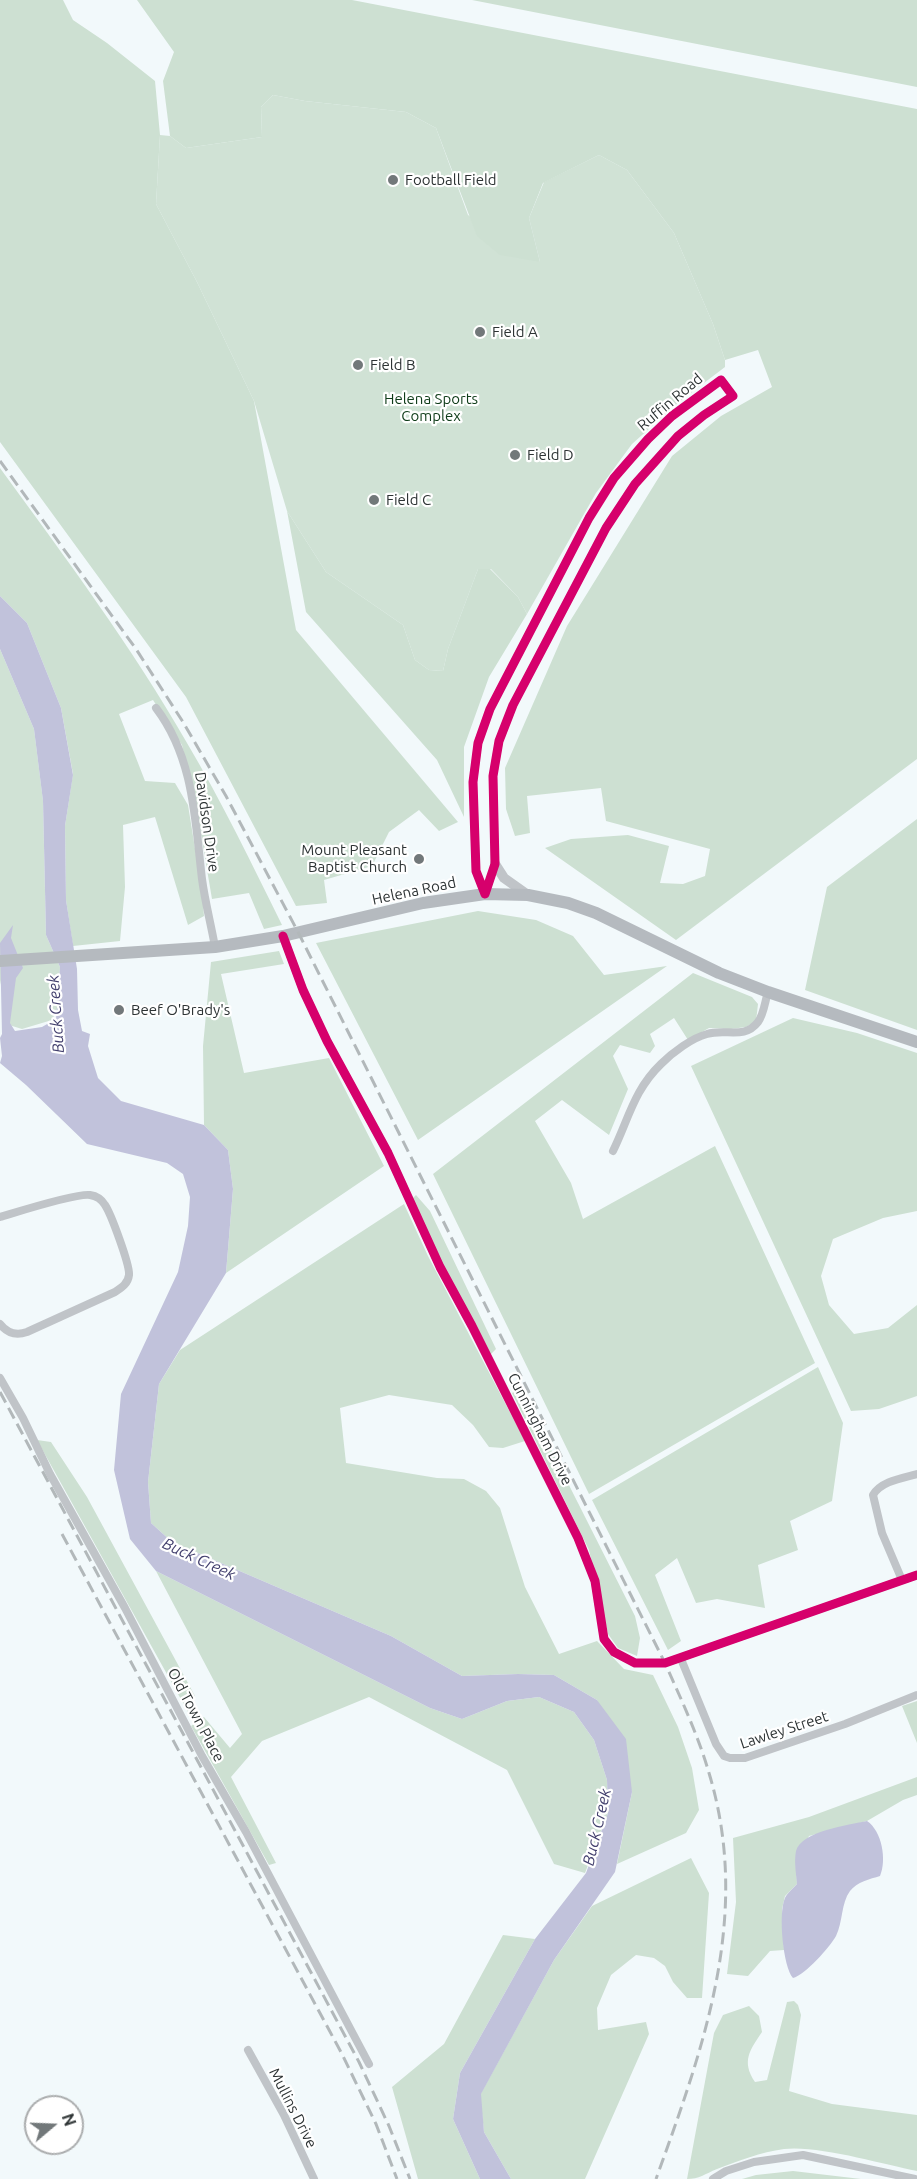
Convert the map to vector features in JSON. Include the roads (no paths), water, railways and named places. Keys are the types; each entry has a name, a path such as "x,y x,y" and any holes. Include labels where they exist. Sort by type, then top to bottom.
{"main road":[{"name":"Helena Road","path":"0,961 214,947 283,936 423,903 485,894 528,895 568,903 596,913 686,958 768,992 917,1042"}],"street":[{"name":"Ruffin Road","path":"721,380 733,396 678,436 635,484 606,528 513,705 499,741 493,776 495,864 485,894 476,871 473,782 478,743 490,709 589,518 614,478 648,438 672,416 721,380"},
{"name":"Davidson Drive","path":"156,708 174,737 185,765 196,819 202,882 214,947"},
{"path":"495,864 504,878 528,895"},
{"name":"Cunningham Drive","path":"283,936 303,990 327,1041 386,1148 440,1268 472,1326 578,1539 595,1581 604,1638 614,1652 635,1663 665,1663 681,1659 917,1575"},
{"path":"613,1151 634,1098 644,1082 661,1064 702,1035 750,1030 761,1018 768,992"},
{"path":"0,1217 76,1197 90,1195 101,1199 108,1210 126,1259 129,1275 124,1286 115,1292 21,1335 9,1333 0,1324"},
{"name":"Old Town Place","path":"0,1378 369,2064"},
{"path":"903,1580 882,1533 872,1498 876,1489 913,1475"},
{"name":"Lawley Street","path":"681,1659 716,1744 720,1751 730,1758 746,1758 762,1753 845,1724 917,1695"},
{"name":"Mullins Drive","path":"248,2050 284,2115 314,2179"},
{"path":"713,2179 726,2171 754,2162 803,2155 915,2179"}],"water":[{"name":"Buck Creek","path":"0,596 27,623 61,708 73,775 65,826 66,900 77,969 78,1010 82,1031 90,1034 88,1046 98,1078 121,1101 204,1125 228,1150 233,1189 226,1273 159,1384 148,1482 151,1523 172,1542 391,1636 462,1676 554,1675 597,1700 626,1739 632,1792 615,1872 554,1960 481,2094 484,2132 511,2179 480,2179 453,2119 460,2073 535,1939 586,1873 608,1813 607,1780 594,1740 574,1712 539,1697 507,1701 462,1719 430,1708 156,1571 130,1539 114,1470 121,1394 178,1272 188,1226 190,1197 183,1174 167,1163 87,1144 0,1063 2,1034 0,943 13,925 11,938 23,968 16,978 10,1023 15,1031 42,1027 56,1019 60,967 46,935 43,801 34,729 0,649"},
{"path":"867,1821 876,1832 882,1846 883,1862 880,1876 860,1883 850,1891 833,1941 810,1966 793,1978 789,1972 784,1952 782,1915 785,1898 797,1884 796,1851 807,1838 816,1834"}],"railway":[{"path":"0,461 136,649 183,722 226,796 298,932 665,1663 705,1759 721,1826 726,1878 724,1929 717,1979 705,2030 691,2079 656,2179"},
{"path":"0,1392 359,2062 389,2126 410,2179"},
{"path":"62,1534 342,2054 376,2124 397,2179"}],"place":[{"name":"Football Field","path":"393,180"},
{"name":"Field A","path":"480,332"},
{"name":"Field B","path":"358,365"},
{"name":"Field D","path":"515,455"},
{"name":"Field C","path":"374,500"},
{"name":"Mount Pleasant Baptist Church","path":"419,859"},
{"name":"Beef O'Brady's","path":"119,1010"}],"park label":[{"name":"Helena Sports Complex","path":"431,408"}]}
